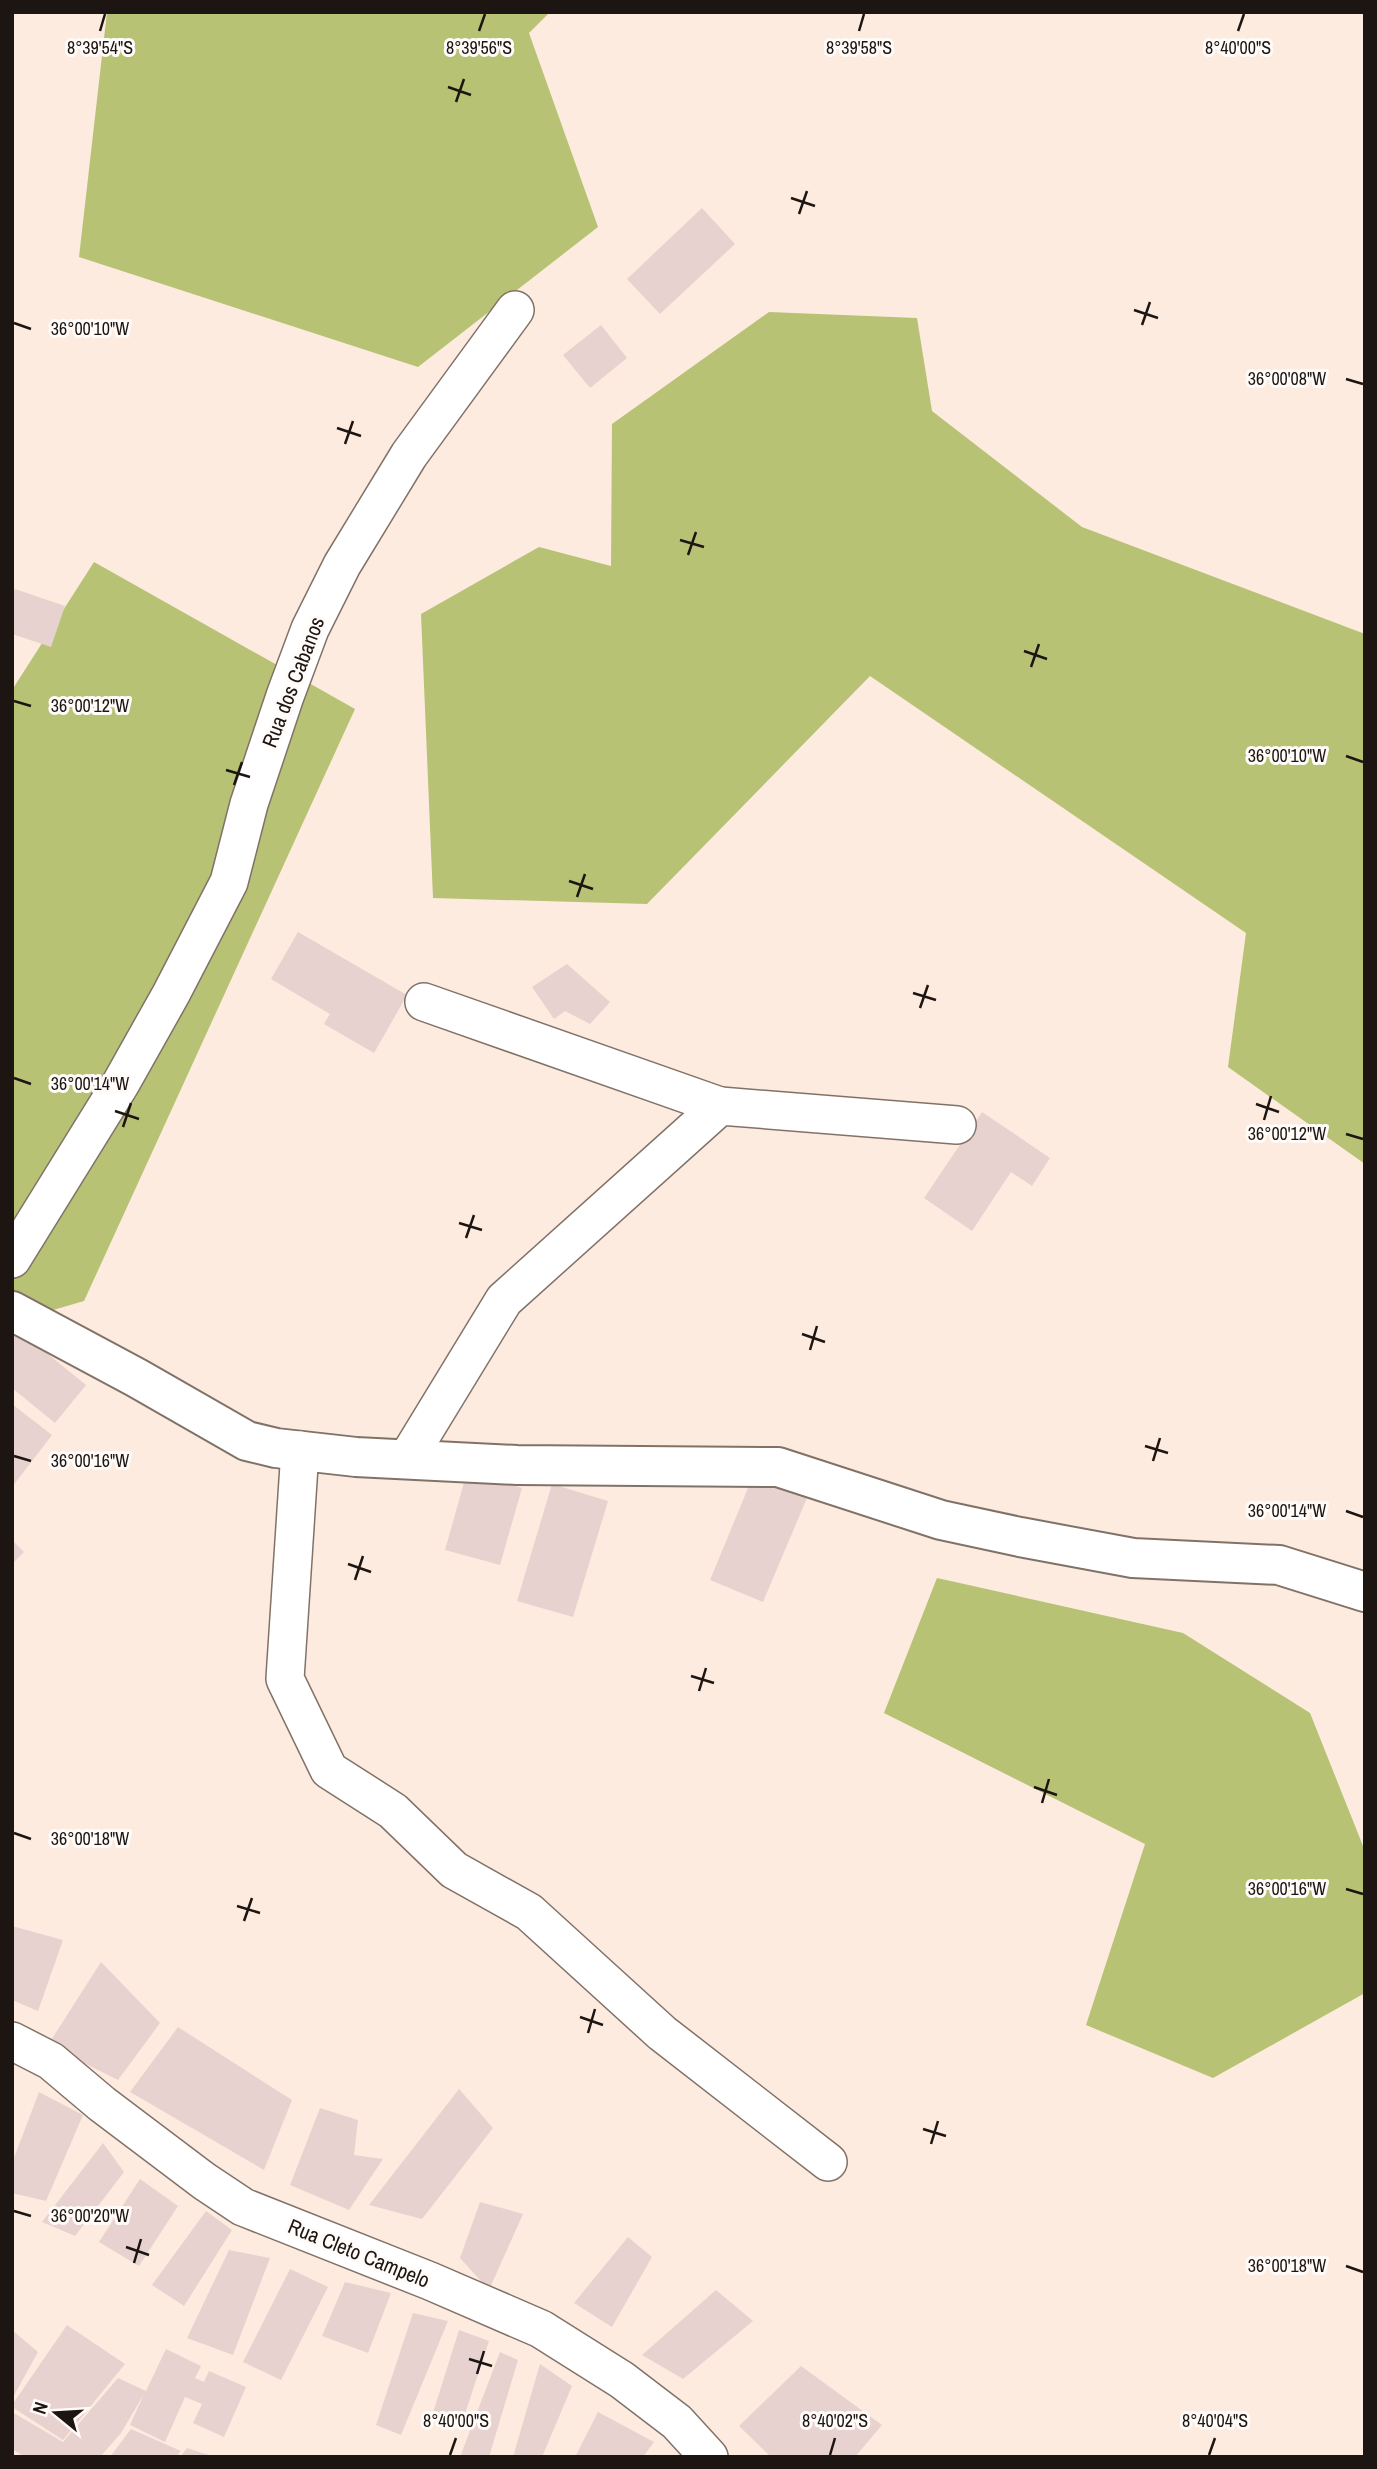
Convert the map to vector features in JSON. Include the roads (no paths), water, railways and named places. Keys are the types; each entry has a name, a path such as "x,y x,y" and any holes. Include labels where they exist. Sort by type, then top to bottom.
{"street":[{"name":"Rua dos Cabanos","path":"12,1259 121,1083 229,882 250,804 285,696 310,629 342,565 409,455 515,310"},
{"path":"424,1002 720,1105 957,1125"},
{"path":"407,1459 504,1300 720,1105"},
{"path":"12,1311 247,1441 356,1457 517,1465 778,1467 941,1520 1020,1537 1133,1558 1279,1565 1365,1592"},
{"path":"300,1450 285,1679 329,1770 393,1811 454,1870 529,1912 662,2033 828,2162"},
{"name":"Rua Cleto Campelo","path":"12,2041 51,2061 102,2104 243,2207 430,2281 541,2329 622,2380 677,2422 709,2457"}]}
